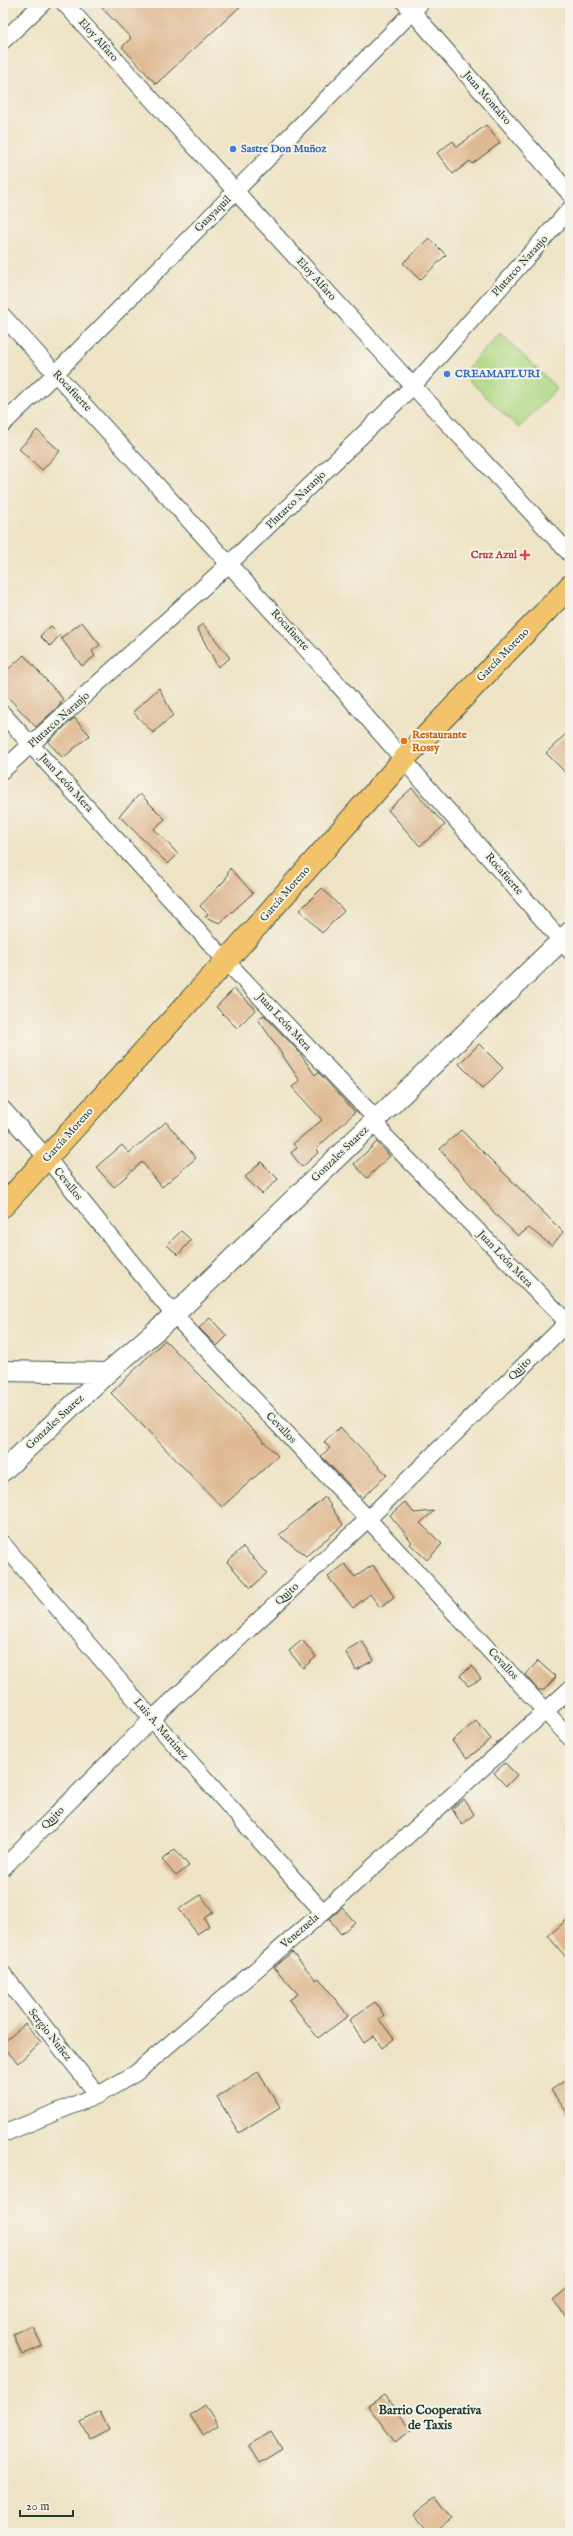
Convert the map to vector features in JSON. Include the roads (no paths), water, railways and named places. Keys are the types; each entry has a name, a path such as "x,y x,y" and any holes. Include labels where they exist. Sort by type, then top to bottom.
{"highway":[{"name":"García Moreno","path":"3,1206 226,961 405,758 570,586"}],"street":[{"path":"3,41 43,3"},
{"name":"Eloy Alfaro","path":"64,3 413,386 570,554"},
{"name":"Guayaquil","path":"3,424 56,373 236,191 413,6"},
{"name":"Juan Montalvo","path":"413,6 570,194"},
{"name":"Plutarco Naranjo","path":"3,770 230,563 413,386 570,210"},
{"name":"Rocafuerte","path":"3,316 230,563 567,941"},
{"name":"Juan León Mera","path":"3,714 226,961 376,1119 384,1135 569,1322"},
{"name":"Gonzales Suarez","path":"3,1471 107,1373 174,1316 376,1119 567,941"},
{"name":"Cevallos","path":"3,1109 47,1158 174,1316 368,1519 570,1738"},
{"name":"Quito","path":"3,1868 152,1719 368,1519 569,1322"},
{"path":"3,1371 107,1373"},
{"name":"Luis A. Martinez","path":"3,1544 152,1719 323,1912"},
{"name":"Venezuela","path":"3,2134 98,2095 136,2073 323,1912 570,1688"},
{"name":"Sergio Nuñez","path":"3,1974 98,2095"}],"place":[{"name":"Sastre Don Muñoz","path":"233,149"},
{"name":"CREAMAPLURI","path":"447,374"},
{"name":"Cruz Azul","path":"525,555"},
{"name":"Restaurante Rossy","path":"404,741"}],"district":[{"name":"Barrio Cooperativa de Taxis","path":"430,2418"}]}
